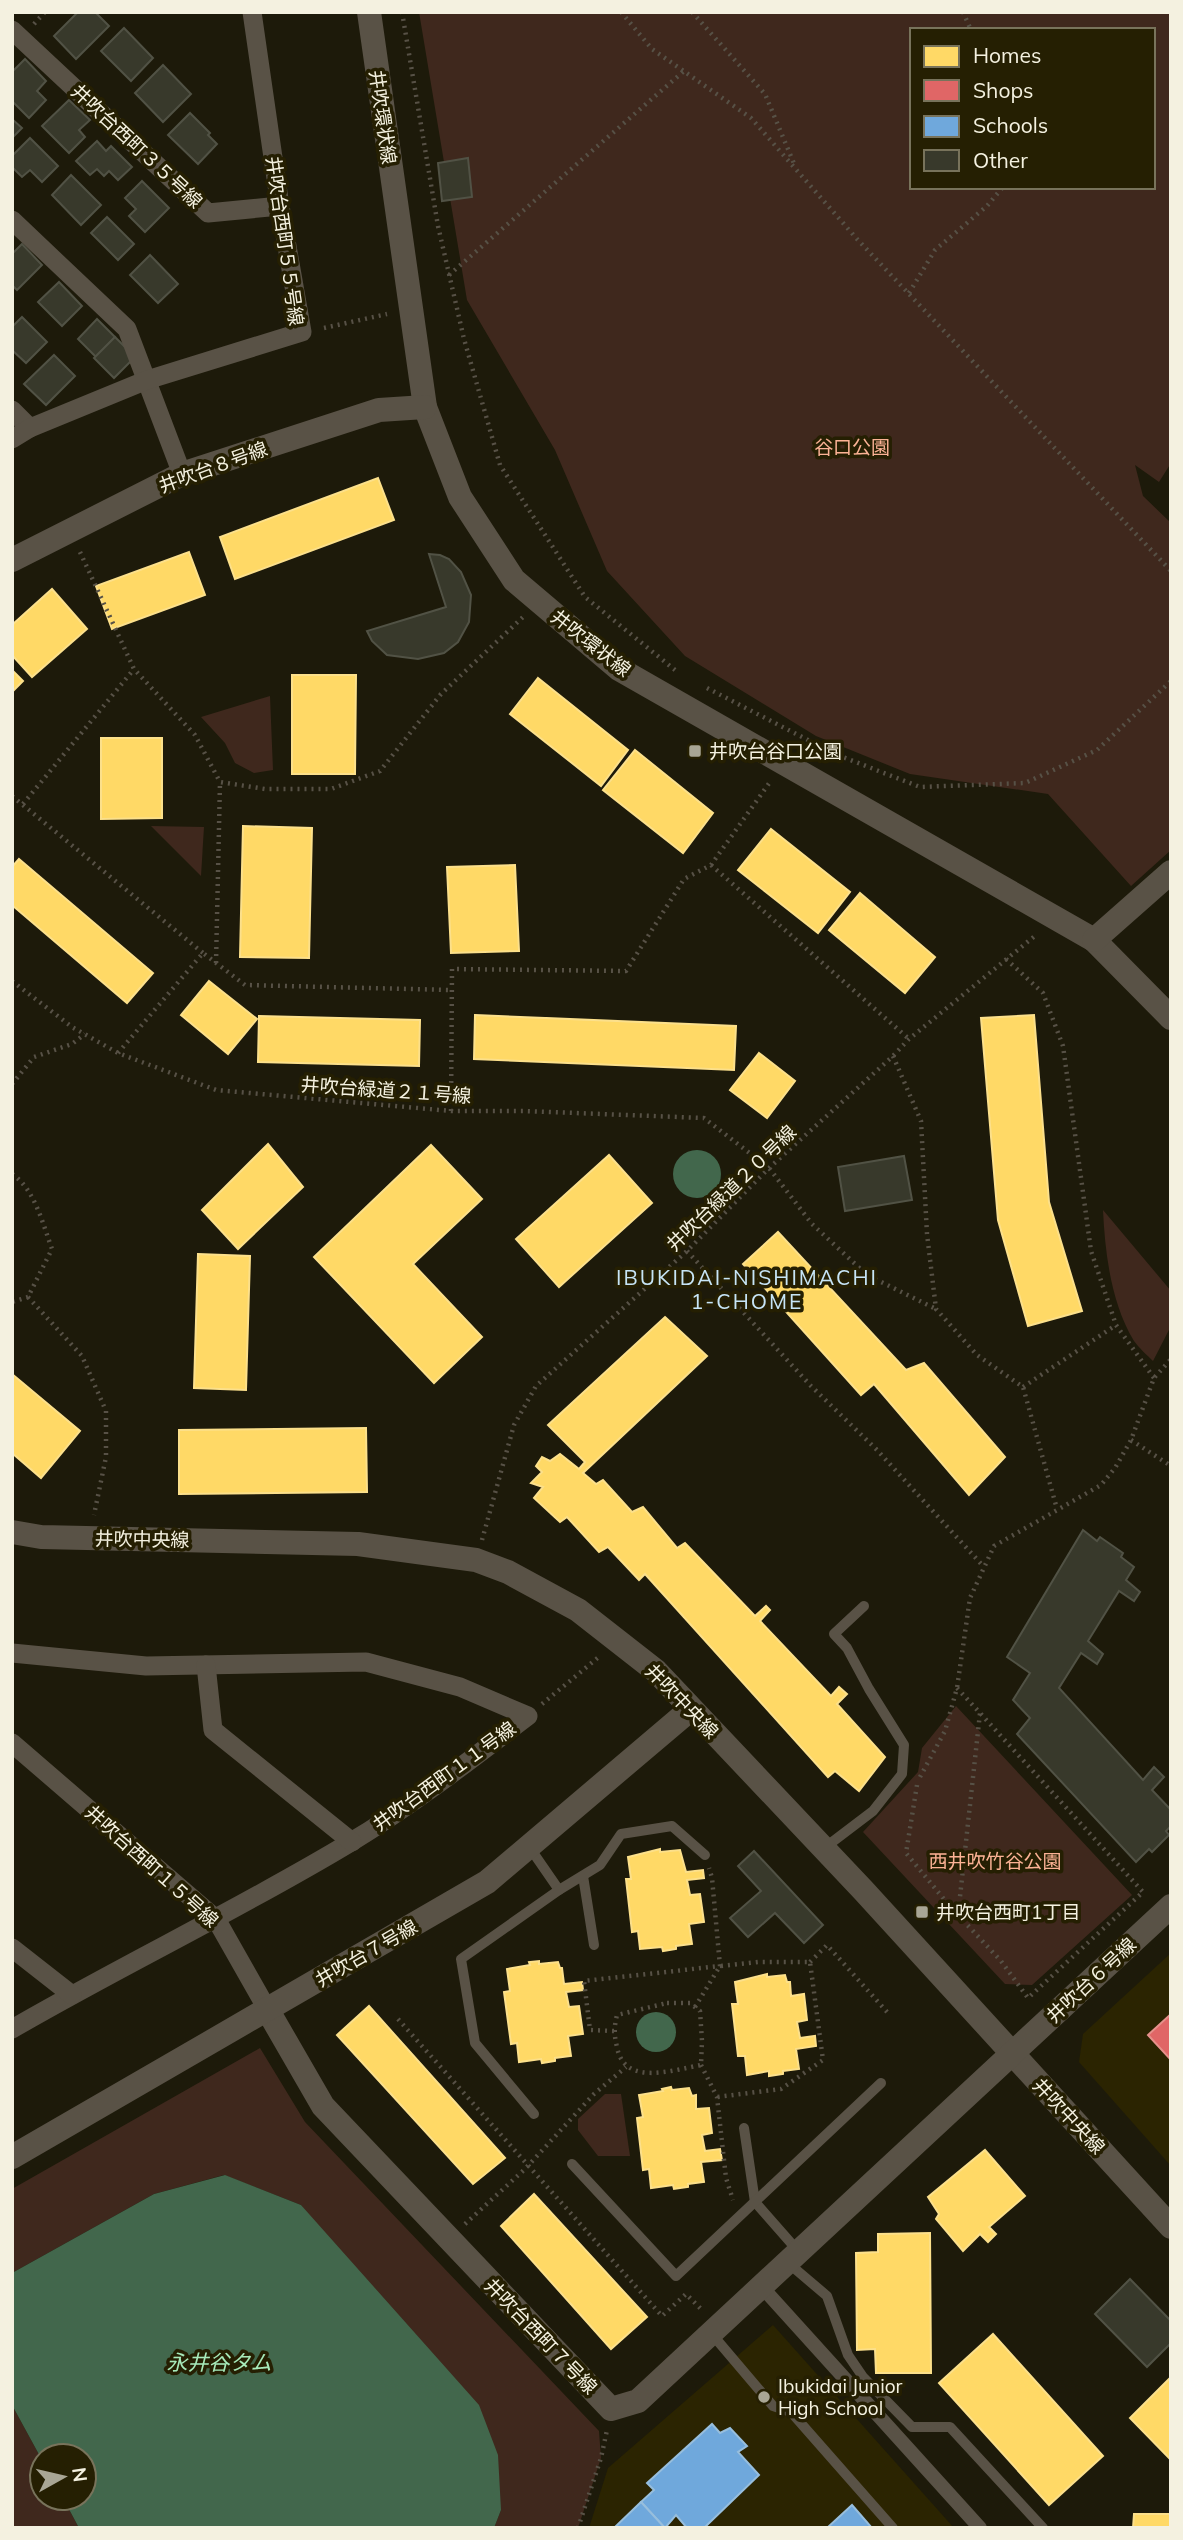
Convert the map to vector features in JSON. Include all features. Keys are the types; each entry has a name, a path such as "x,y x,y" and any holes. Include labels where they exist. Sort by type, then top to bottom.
{"street":[{"name":"井吹台西町５５号線","path":"12,439 30,428 147,380 302,332 280,206 252,12"},
{"name":"井吹環状線","path":"369,12 425,407 460,497 514,580 620,669 1094,940 1171,1018"},
{"name":"井吹台西町３５号線","path":"12,30 208,213 280,206"},
{"path":"12,220 127,328 183,474"},
{"name":"井吹台８号線","path":"12,560 183,474 379,410 425,407"},
{"path":"12,410 30,428"},
{"path":"1094,940 1171,872"},
{"name":"井吹中央線","path":"12,1532 41,1537 358,1544 476,1560 508,1572 578,1610 656,1671 1171,2227"},
{"name":"井吹台西町１１号線","path":"12,1653 146,1666 366,1662 460,1687 528,1716 440,1783 352,1842 12,2029"},
{"path":"206,1665 213,1730 352,1842"},
{"name":"井吹台７号線","path":"12,2157 487,1882 691,1709"},
{"name":"井吹台西町１５号線","path":"12,1743 216,1919 267,2010"},
{"name":"井吹台６号線","path":"1011,2053 1171,1906"},
{"path":"12,1948 72,1994"},
{"name":"井吹台西町７号線","path":"267,2010 323,2106 611,2409 638,2401 1011,2053"},
{"path":"761,2286 980,2528"}],"lane":[{"path":"823,1849 873,1811 902,1774 904,1745 847,1648 834,1634 864,1606"},
{"path":"534,2114 475,2043 461,1959 559,1890 600,1865 621,1834 672,1826 705,1855"},
{"path":"530,1847 559,1890"},
{"path":"583,1876 594,1945"},
{"path":"572,2164 676,2276 881,2083"},
{"path":"744,2128 755,2202 793,2257 827,2296 848,2355 863,2377 912,2427 950,2427 1043,2528"},
{"path":"714,2330 773,2406 790,2412 893,2528"}],"path":[{"path":"401,12 438,226 464,339 500,465 585,597 678,673"},
{"path":"621,12 652,49 751,118 909,293 1171,572"},
{"path":"692,12 765,94 796,170"},
{"path":"962,12 970,28"},
{"path":"449,275 684,71"},
{"path":"909,293 935,250 987,206 1001,189"},
{"path":"302,332 409,309"},
{"path":"70,530 134,668 195,735 220,782 216,963"},
{"path":"220,782 265,789 331,789 380,771 441,694 539,602"},
{"path":"23,804 134,668"},
{"path":"702,685 835,754 919,787 1025,783 1097,750 1171,681"},
{"path":"451,1111 452,970 626,971 684,879 711,865 783,764"},
{"path":"12,796 245,985 451,990"},
{"path":"711,865 909,1039"},
{"name":"井吹台緑道２０号線","path":"476,1560 513,1425 536,1385 687,1251 769,1168 909,1039 1035,938 1046,912"},
{"path":"118,1054 203,953"},
{"path":"1006,959 1043,993 1063,1046 1091,1251 1116,1325 1154,1378"},
{"name":"井吹台緑道２１号線","path":"12,981 72,1027 118,1054 216,1090 451,1111 704,1118 769,1168 812,1224 867,1275 936,1309"},
{"path":"12,1084 34,1057 72,1044 85,1034"},
{"path":"893,1056 921,1121 927,1234 936,1309 977,1355 1023,1387 1057,1509"},
{"path":"12,1174 22,1180 52,1249 28,1297 12,1302"},
{"path":"687,1251 811,1386 877,1450 984,1567"},
{"path":"28,1297 82,1356 106,1411 106,1457 93,1519"},
{"path":"1023,1387 1116,1325"},
{"path":"957,1688 1143,1892 1028,1998 1001,1961 906,1853 917,1782 945,1731 957,1688 970,1598 994,1546 1101,1485 1115,1468 1131,1440 1154,1378 1171,1359"},
{"path":"1131,1440 1171,1466"},
{"path":"528,1716 618,1641"},
{"path":"958,1915 981,1713"},
{"path":"695,2007 720,1966 712,1878 705,1855"},
{"path":"614,2031 590,2029 584,1981 758,1962 810,1962 827,1945 888,2012"},
{"path":"717,2096 781,2089 823,2060 810,1962"},
{"path":"701,2065 644,2074 626,2067 619,2059 614,2031 617,2015 667,2003 690,2003 700,2011 701,2065 717,2096 726,2178 738,2217"},
{"path":"398,2019 662,2316 686,2294 714,2330"},
{"path":"449,2238 528,2165 594,2094 626,2067"},
{"path":"578,2528 601,2458 611,2409"}],"shaded area":[{"path":"1171,1953 1171,2166 1079,2062 1083,2034"},
{"name":"Ibukidai Junior High School","path":"773,2325 954,2528 589,2528 608,2468"}],"green space":[{"name":"谷口公園","path":"419,12 1171,12 1171,463 1159,482 1135,465 1143,496 1171,523 1171,850 1131,886 1048,794 910,774 816,736 685,656 607,571 555,450 467,300"},
{"path":"270,696 273,770 254,773 235,763 225,743 201,717"},
{"path":"151,826 204,827 201,876"},
{"path":"1103,1210 1171,1291 1171,1326 1153,1361 1134,1341 1120,1311 1105,1243"},
{"name":"西井吹竹谷公園","path":"956,1706 1132,1895 1032,1985 1005,1984 863,1832 918,1772 922,1748"},
{"path":"260,2048 305,2122 599,2431 601,2458 578,2528 494,2528 501,2510 301,2205 224,2175 154,2194 12,2273 12,2189"},
{"path":"605,2094 621,2094 630,2156 598,2156 578,2130 578,2119"},
{"path":"12,2405 32,2442 28,2442 28,2512 70,2512 79,2528 12,2528"}],"water":[{"path":"697,1150 714,1157 721,1174 714,1191 697,1198 680,1191 673,1174 680,1157"},
{"path":"656,2012 664,2013 670,2018 675,2024 675,2040 670,2046 664,2051 656,2052 648,2051 642,2046 637,2040 636,2032 637,2024 642,2018 648,2013"},
{"name":"永井谷タム","path":"225,2175 301,2205 479,2405 498,2455 501,2510 494,2528 79,2528 70,2512 98,2512 98,2442 32,2442 12,2405 12,2273 154,2194"}],"building: Homes":[{"path":"378,478 394,520 235,579 220,537"},
{"path":"189,552 205,595 112,629 96,586"},
{"path":"52,589 87,629 32,677 12,655 12,625"},
{"path":"12,670 23,681 12,692"},
{"path":"292,675 356,675 355,774 292,774"},
{"path":"538,678 628,750 601,786 510,714"},
{"path":"101,738 162,738 162,818 101,819"},
{"path":"635,750 713,813 683,853 603,790"},
{"path":"243,826 312,828 309,958 240,957"},
{"path":"771,829 850,892 818,933 738,870"},
{"path":"19,859 153,973 127,1003 12,905 12,867"},
{"path":"515,865 519,951 451,953 447,867"},
{"path":"860,893 935,957 905,993 829,930"},
{"path":"209,981 257,1019 228,1054 181,1015"},
{"path":"475,1015 736,1026 734,1070 474,1059"},
{"path":"1034,1015 1049,1202 1082,1311 1028,1326 998,1220 981,1018"},
{"path":"259,1016 420,1020 419,1066 258,1062"},
{"path":"759,1053 795,1081 767,1118 730,1090"},
{"path":"268,1144 303,1187 238,1249 202,1210"},
{"path":"431,1145 482,1199 413,1264 482,1337 434,1383 314,1257"},
{"path":"609,1155 652,1203 559,1287 516,1239"},
{"path":"778,1232 906,1370 924,1363 1005,1457 969,1495 874,1384 861,1395 743,1264"},
{"path":"198,1254 250,1256 246,1390 194,1388"},
{"path":"665,1317 707,1356 583,1473 596,1484 603,1480 632,1512 643,1507 677,1548 685,1543 755,1616 766,1606 770,1610 760,1621 831,1696 839,1687 847,1694 837,1704 885,1757 859,1791 835,1771 828,1777 645,1574 639,1580 608,1547 599,1552 567,1517 560,1522 534,1498 543,1487 531,1483 542,1472 536,1466 542,1457 550,1461 560,1454 579,1469 585,1462 548,1425"},
{"path":"12,1374 80,1431 41,1478 12,1453"},
{"path":"366,1428 367,1492 179,1494 179,1430"},
{"path":"660,1849 660,1852 680,1850 686,1872 703,1870 704,1878 687,1880 690,1895 700,1894 704,1922 689,1924 692,1944 663,1951 662,1947 640,1949 638,1931 632,1932 626,1879 631,1879 628,1857"},
{"path":"539,1961 539,1964 558,1962 562,1968 564,1984 582,1982 583,1990 566,1992 569,2007 579,2006 583,2034 568,2036 571,2056 542,2063 541,2059 519,2062 517,2043 511,2044 504,1992 510,1991 507,1969"},
{"path":"767,1974 767,1977 785,1975 787,1982 790,1982 791,1996 804,1994 807,2020 797,2022 800,2038 815,2036 816,2046 796,2049 799,2069 769,2076 769,2071 747,2075 745,2056 738,2056 732,2004 738,2004 735,1982"},
{"path":"369,2006 505,2158 473,2184 337,2035"},
{"path":"671,2087 672,2090 689,2088 692,2096 696,2095 696,2109 709,2108 712,2133 702,2135 705,2151 720,2149 722,2160 701,2162 704,2182 674,2189 673,2185 651,2188 649,2169 643,2170 637,2118 643,2117 639,2095"},
{"path":"985,2150 1025,2196 989,2227 996,2234 988,2242 980,2234 963,2251 936,2219 939,2214 928,2197"},
{"path":"534,2194 647,2317 611,2349 501,2226"},
{"path":"930,2233 931,2373 876,2373 875,2349 857,2350 856,2253 878,2252 878,2234"},
{"path":"993,2334 1103,2456 1049,2505 939,2383"},
{"path":"1171,2377 1171,2460 1130,2418"},
{"path":"1134,2514 1171,2514 1171,2528 1133,2528"}],"building: Shops":[{"path":"1171,2014 1171,2060 1148,2035"}],"building: Schools":[{"path":"712,2424 720,2433 730,2428 747,2446 738,2452 759,2475 704,2528 687,2528 676,2515 665,2528 641,2502 654,2490 647,2483"},
{"path":"641,2502 665,2528 614,2528"},
{"path":"852,2505 872,2528 827,2528"}],"building: Other":[{"path":"78,12 95,12 109,26 76,59 54,36"},
{"path":"124,28 153,58 131,81 101,51"},
{"path":"25,59 46,81 37,91 46,100 29,118 12,101 12,72"},
{"path":"163,65 191,94 163,122 135,93"},
{"path":"69,100 90,120 79,130 85,137 69,153 42,126"},
{"path":"190,113 217,144 198,164 168,135"},
{"path":"12,119 22,128 12,138"},
{"path":"30,138 58,166 42,182 30,170 22,177 12,167 12,156"},
{"path":"97,141 106,151 111,146 132,167 118,180 109,171 104,176 97,169 90,175 76,161"},
{"path":"468,158 472,197 442,201 438,163"},
{"path":"71,175 101,205 81,225 52,195"},
{"path":"142,181 169,208 145,232 129,216 136,209 125,198"},
{"path":"107,217 134,244 118,260 91,233"},
{"path":"22,244 42,265 17,290 12,285 12,254"},
{"path":"150,255 178,284 158,303 130,275"},
{"path":"59,282 82,306 62,326 38,302"},
{"path":"22,317 47,342 26,363 12,350 12,327"},
{"path":"97,319 115,337 96,357 78,339"},
{"path":"115,337 135,357 114,378 94,358"},
{"path":"54,355 75,376 46,405 24,384"},
{"path":"429,554 449,559 461,572 471,595 469,622 458,642 444,653 418,659 387,655 372,641 367,631 446,607"},
{"path":"904,1156 912,1200 845,1211 838,1167"},
{"path":"1083,1530 1097,1541 1100,1537 1123,1553 1121,1557 1134,1567 1126,1580 1140,1592 1134,1601 1119,1591 1088,1641 1103,1654 1097,1664 1081,1653 1059,1688 1143,1780 1154,1767 1164,1777 1152,1790 1171,1810 1171,1826 1166,1831 1169,1835 1152,1852 1149,1849 1136,1862 1017,1734 1030,1718 1013,1700 1030,1673 1007,1657"},
{"path":"754,1851 823,1925 804,1943 775,1913 748,1937 730,1918 761,1891 738,1866"},
{"path":"1130,2279 1171,2321 1171,2343 1147,2367 1095,2314"}],"place":[{"name":"井吹台谷口公園","path":"695,751"},
{"name":"井吹台西町1丁目","path":"922,1912"},
{"name":"Ibukidai Junior High School","path":"764,2397"}],"district":[{"name":"IBUKIDAI-NISHIMACHI 1-CHOME","path":"747,1289"}]}
